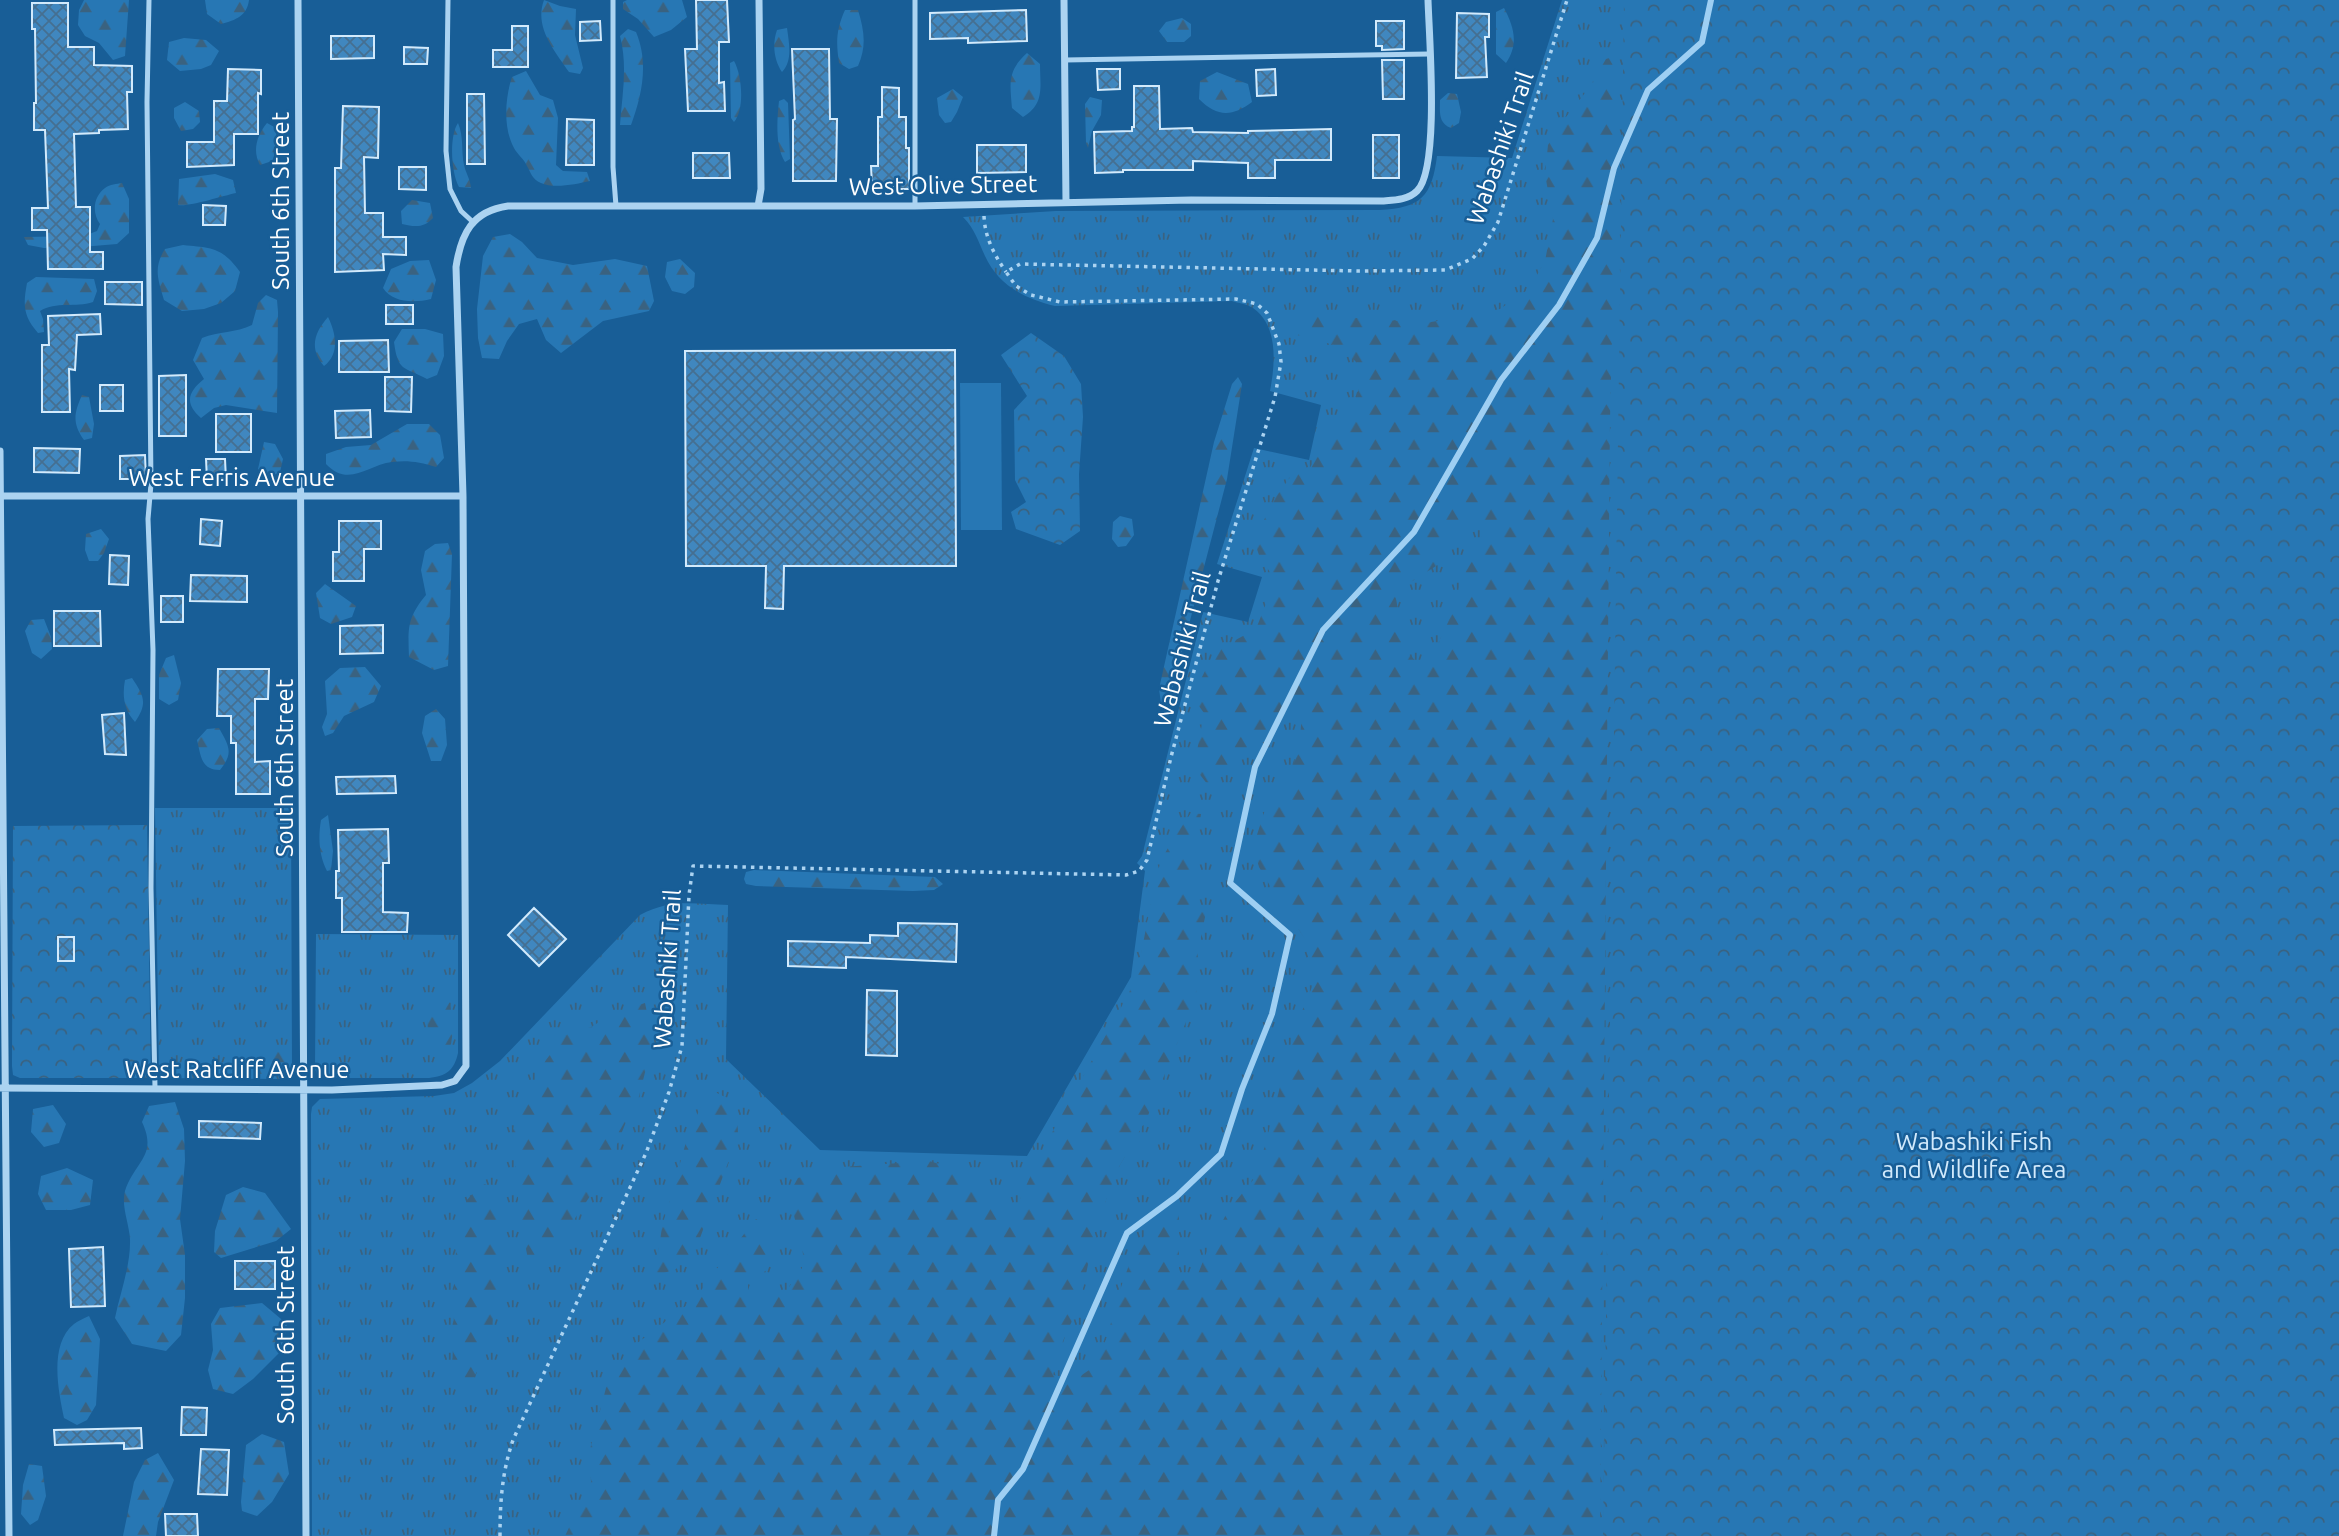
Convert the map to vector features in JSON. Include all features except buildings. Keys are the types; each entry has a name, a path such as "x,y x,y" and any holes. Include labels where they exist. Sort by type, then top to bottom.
{"street":[{"name":"South 6th Street","path":"298,0 306,1536"},
{"path":"758,206 761,189 759,0"},
{"path":"1064,0 1066,202"},
{"path":"1428,0 1429,54"},
{"name":"West Olive Street","path":"474,223 481,215 495,208 508,206 915,206 1403,199 1417,192 1424,181 1430,151 1429,54"},
{"path":"463,496 456,267 461,240 474,223"},
{"path":"0,451 2,1088 8,1226 9,1536"},
{"name":"West Ferris Avenue","path":"0,496 463,496"},
{"name":"West Ratcliff Avenue","path":"2,1088 305,1090 442,1086 455,1081 466,1066 463,496"}],"lane":[{"path":"149,0 148,519 153,650 151,888 155,1088"},
{"path":"448,0 447,164 450,189 461,211 474,223"},
{"path":"613,0 613,167 616,206"},
{"path":"915,0 915,206"},
{"path":"1065,60 1429,54"}],"path":[{"name":"Wabashiki Trail","path":"500,1536 500,1500 505,1462 513,1440 646,1153 669,1092 682,1046 689,895 693,866 1126,875 1139,870 1147,860 1171,757 1218,581 1275,397 1281,362 1279,344 1267,313 1257,304 1236,299 1060,302 1031,295 1016,286 1006,272 1020,264 1358,271 1444,270 1472,259 1484,246 1498,222 1567,0"},
{"path":"984,204 985,231 992,250 1006,272"}],"green space":[{"path":"84,0 129,0 125,56 113,60 99,43 85,36 78,25 79,10"},
{"path":"205,0 249,0 246,10 240,16 221,24 207,14"},
{"path":"544,0 576,9 575,35 583,68 580,74 569,72 547,38 542,20"},
{"path":"682,0 687,17 671,30 654,37 638,19 623,9 623,2"},
{"path":"1562,0 2339,0 2339,1536 312,1536 311,1114 312,1107 320,1099 434,1096 454,1093 500,1061 640,915 673,904 728,905 726,1059 820,1150 1027,1156 1131,977 1145,871 1137,863 1142,856 1203,612 1248,622 1262,577 1217,564 1254,448 1309,460 1321,405 1270,391 1274,358 1271,335 1261,316 1251,307 1232,301 1055,306 1044,303 1023,295 997,275 963,217 1056,211 1380,210 1415,203 1428,190 1437,156 1512,158"},
{"name":"Wabashiki Fish and Wildlife Area","path":"1624,0 2339,0 2339,1536 1603,1536"},
{"path":"1504,8 1514,36 1513,49 1506,63 1496,54 1496,12"},
{"path":"845,10 858,10 864,38 858,66 849,69 839,63 837,49 838,30"},
{"path":"1182,18 1191,24 1191,36 1184,42 1167,42 1159,31 1166,22"},
{"path":"787,28 789,57 782,72 774,46 777,30"},
{"path":"628,29 636,32 640,44 642,79 631,125 620,125 624,70 620,36"},
{"path":"184,38 206,40 219,51 211,65 180,71 167,60 169,42"},
{"path":"1027,53 1040,64 1040,94 1035,106 1023,117 1012,108 1011,78 1016,66"},
{"path":"1619,55 1610,419 1600,1536 565,1536 591,1482 589,1453 606,1388 627,1351 695,1299 756,1219 773,1230 767,1270 748,1282 748,1292 757,1300 773,1298 787,1290 802,1268 803,1254 789,1194 798,1178 827,1168 929,1161 964,1171 1006,1217 1015,1210 1043,1149 1129,993 1138,969 1161,860 1191,813 1201,814 1193,868 1194,894 1206,912 1198,952 1196,997 1147,1118 1120,1165 1096,1226 1080,1303 1063,1341 1053,1375 1076,1379 1095,1366 1107,1337 1129,1265 1159,1207 1179,1209 1179,1282 1198,1274 1209,1246 1228,1211 1253,1180 1265,1146 1295,1028 1315,980 1305,939 1259,867 1253,847 1267,804 1281,794 1299,750 1302,713 1289,710 1275,721 1231,768 1208,785 1194,767 1204,713 1196,702 1202,677 1215,651 1256,629 1267,601 1270,572 1260,558 1254,540 1275,498 1291,476 1308,471 1333,429 1357,397 1362,366 1334,345 1297,335 1288,322 1309,316 1382,319 1421,324 1500,309 1529,289 1545,261 1553,219 1545,174 1548,145 1589,88 1606,59","holes":["1478,514 1482,543 1463,575 1448,622 1435,650 1417,662 1404,650 1396,598 1411,582 1436,566 1463,527"]},
{"path":"734,61 741,92 740,109 734,122 731,118 730,63"},
{"path":"526,71 540,95 553,100 558,118 556,165 563,171 587,172 590,181 559,186 541,183 534,178 514,148 510,140 506,113 508,94 512,77"},
{"path":"1217,72 1248,84 1252,102 1238,110 1225,113 1212,109 1199,99 1200,81"},
{"path":"953,89 963,97 951,122 945,123 939,115 937,98"},
{"path":"1448,93 1457,94 1461,112 1459,123 1451,128 1444,123 1440,113 1440,100"},
{"path":"1090,97 1102,100 1101,115 1092,131 1088,148 1085,104"},
{"path":"784,99 788,103 790,159 785,162 778,133 779,101"},
{"path":"185,102 199,111 200,122 193,129 181,131 174,118 174,108"},
{"path":"267,123 276,128 277,150 272,161 260,165 256,154 257,143"},
{"path":"458,123 464,165 471,188 459,187 454,173 452,145"},
{"path":"215,174 233,180 236,193 178,205 179,179"},
{"path":"122,183 129,199 129,233 117,244 69,248 28,245 24,237 84,236 97,231 100,224 95,210 98,196 107,187"},
{"path":"412,200 430,203 433,218 426,224 402,224 401,211"},
{"path":"510,234 537,258 573,265 615,259 647,266 654,301 649,311 603,321 561,353 546,340 537,319 519,324 499,359 482,358 477,309 483,256 493,237"},
{"path":"183,245 216,250 228,258 240,272 235,291 221,303 204,309 182,311 164,300 159,280 159,262 165,249"},
{"path":"680,259 695,273 694,287 685,294 672,291 665,277 667,262"},
{"path":"429,260 436,280 431,299 404,301 392,297 383,288 391,269 410,261"},
{"path":"36,277 94,279 97,291 93,302 52,306 40,311 44,332 38,333 29,321 25,304 27,283"},
{"path":"266,295 277,300 277,413 226,405 214,408 201,418 192,407 190,398 194,388 204,379 193,360 202,338 252,325 258,303"},
{"path":"328,317 335,343 332,356 324,366 316,353 315,341 319,329"},
{"path":"402,329 425,329 443,334 444,356 437,375 427,379 403,367 397,359 394,342"},
{"path":"1031,333 1064,356 1081,384 1083,417 1079,474 1080,531 1060,545 1016,529 1011,512 1026,502 1015,480 1014,410 1027,396 1001,355"},
{"path":"1238,377 1242,384 1227,479 1168,705 1161,703 1159,689 1214,442 1232,384"},
{"path":"960,383 1001,383 1002,530 961,530"},
{"path":"82,395 89,397 94,424 92,438 84,440 76,418"},
{"path":"407,424 429,424 440,435 444,458 436,467 398,461 350,475 334,471 326,464 326,454 346,447 371,445"},
{"path":"264,442 275,444 283,459 280,472 268,478 258,469"},
{"path":"1120,516 1132,519 1134,535 1126,546 1118,547 1112,539 1113,522"},
{"path":"101,529 109,539 104,553 98,561 89,561 85,550 86,534"},
{"path":"448,543 452,554 448,666 434,670 409,657 409,631 415,610 426,595 421,570 425,551 435,544"},
{"path":"325,584 356,606 352,617 331,624 320,618 316,593"},
{"path":"44,619 51,637 52,649 41,659 32,653 25,631 31,620"},
{"path":"174,655 181,683 178,700 169,705 159,699 159,675 166,658"},
{"path":"365,667 381,686 374,702 344,716 333,733 325,736 322,727 327,714 325,681 340,668"},
{"path":"132,678 143,700 142,710 135,722 128,713 124,697 125,680"},
{"path":"436,709 445,719 447,745 441,761 431,761 422,733 425,716"},
{"path":"219,728 229,749 227,759 220,770 205,765 197,740 207,729"},
{"path":"155,808 291,808 292,1070 285,1079 159,1077"},
{"path":"328,815 333,851 331,870 327,871 321,853 320,833 321,820"},
{"path":"147,825 151,1078 20,1078 13,1075 13,826"},
{"path":"754,870 935,877 943,884 934,890 913,891 746,884 746,872"},
{"path":"316,934 458,935 458,1053 448,1072 429,1078 319,1078 315,1069"},
{"path":"435,999 449,1002 454,1024 451,1044 440,1052 429,1043 427,1015"},
{"path":"645,1003 653,1041 638,1100 605,1174 556,1246 543,1258 529,1264 520,1219 512,1132 527,1093 546,1060 565,1035 591,1027 614,1013"},
{"path":"269,1049 287,1052 287,1064 278,1073 259,1074 250,1071 251,1057"},
{"path":"717,1093 737,1103 738,1136 697,1246 676,1269 655,1276 662,1227 688,1135 703,1102"},
{"path":"175,1102 184,1129 185,1161 180,1219 185,1255 185,1298 181,1335 166,1351 132,1344 115,1318 130,1249 125,1191 148,1143 142,1122 149,1106"},
{"path":"53,1105 66,1124 59,1143 44,1147 31,1132 33,1109"},
{"path":"67,1168 93,1180 90,1205 71,1210 46,1210 38,1194 41,1176"},
{"path":"482,1183 496,1189 501,1227 500,1265 489,1337 474,1377 465,1390 452,1376 456,1248 467,1200"},
{"path":"243,1187 265,1193 291,1229 276,1241 221,1258 214,1252 215,1231 226,1195"},
{"path":"262,1303 287,1324 282,1350 253,1379 233,1394 213,1389 208,1370 213,1350 211,1324 220,1308"},
{"path":"89,1316 100,1339 96,1405 87,1420 77,1425 64,1418 58,1381 58,1355 66,1333 74,1324"},
{"path":"262,1434 284,1442 289,1474 272,1502 257,1516 242,1511 241,1502 246,1445"},
{"path":"158,1453 174,1480 158,1522 156,1536 123,1536 134,1482 145,1460"},
{"path":"29,1464 42,1466 46,1496 38,1520 30,1525 21,1514 23,1485"}],"waterway":[{"path":"994,1536 998,1500 1023,1469 1127,1233 1177,1196 1221,1154 1242,1089 1272,1014 1290,935 1230,883 1255,767 1323,630 1414,532 1501,380 1559,305 1597,238 1614,168 1648,90 1702,42 1711,0"}]}
